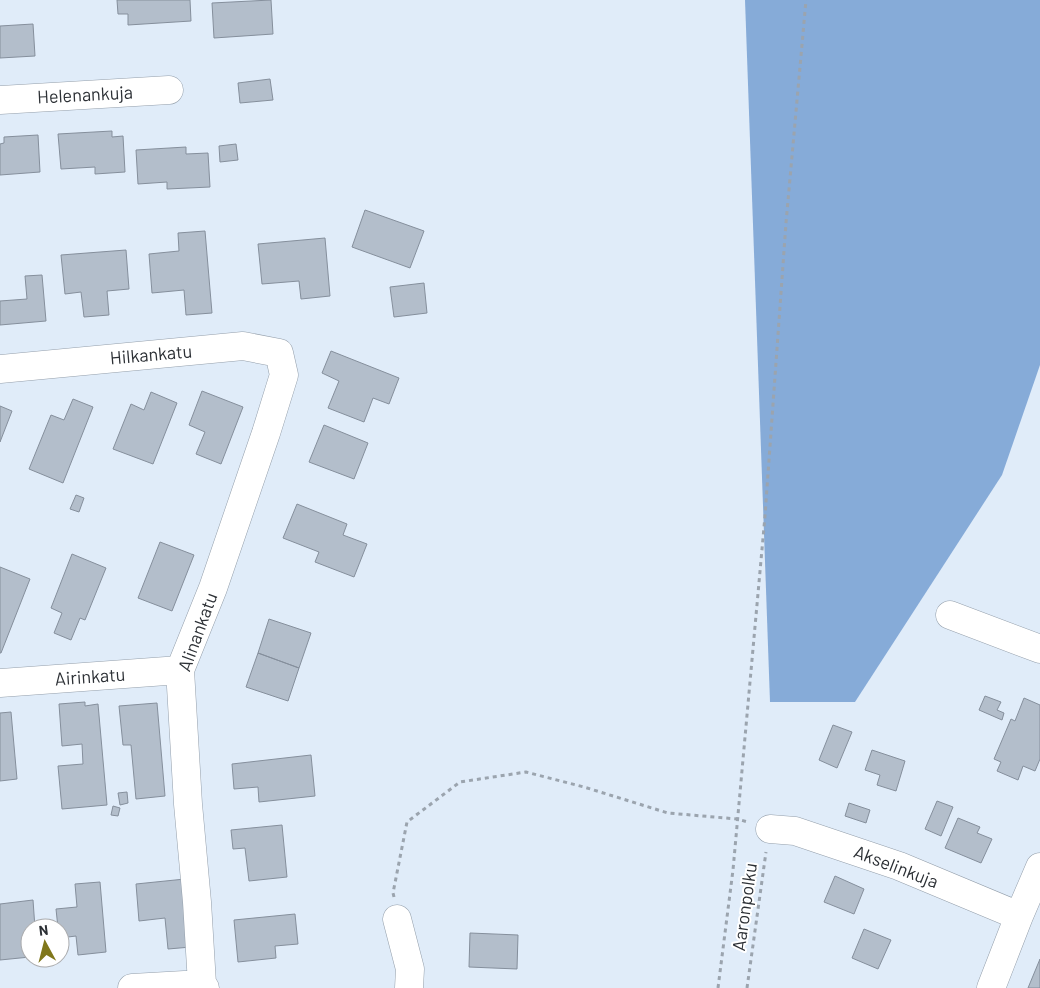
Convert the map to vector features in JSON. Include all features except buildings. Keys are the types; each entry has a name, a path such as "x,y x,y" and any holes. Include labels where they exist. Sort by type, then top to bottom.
{"street":[{"name":"Helenankuja","path":"0,100 169,90"},
{"name":"Hilkankatu","path":"0,369 243,346 279,353 284,376"},
{"name":"Alinankatu","path":"203,986 188,804 180,670 213,588 284,376"},
{"path":"950,615 1040,649"},
{"name":"Airinkatu","path":"0,683 180,670"},
{"name":"Akselinkuja","path":"770,829 795,831 899,866 1019,916"},
{"path":"991,988 1040,867"},
{"path":"397,919 410,969 409,988"},
{"path":"132,988 203,986"}],"path":[{"path":"718,988 733,870 765,516 786,223 806,0"},
{"path":"397,919 393,893 407,822 460,782 526,772 584,787 668,813 737,819 770,829"},
{"name":"Aaronpolku","path":"747,988 770,829"}],"shaded area":[{"path":"745,0 1040,0 1040,365 1002,475 855,702 770,702"}]}
